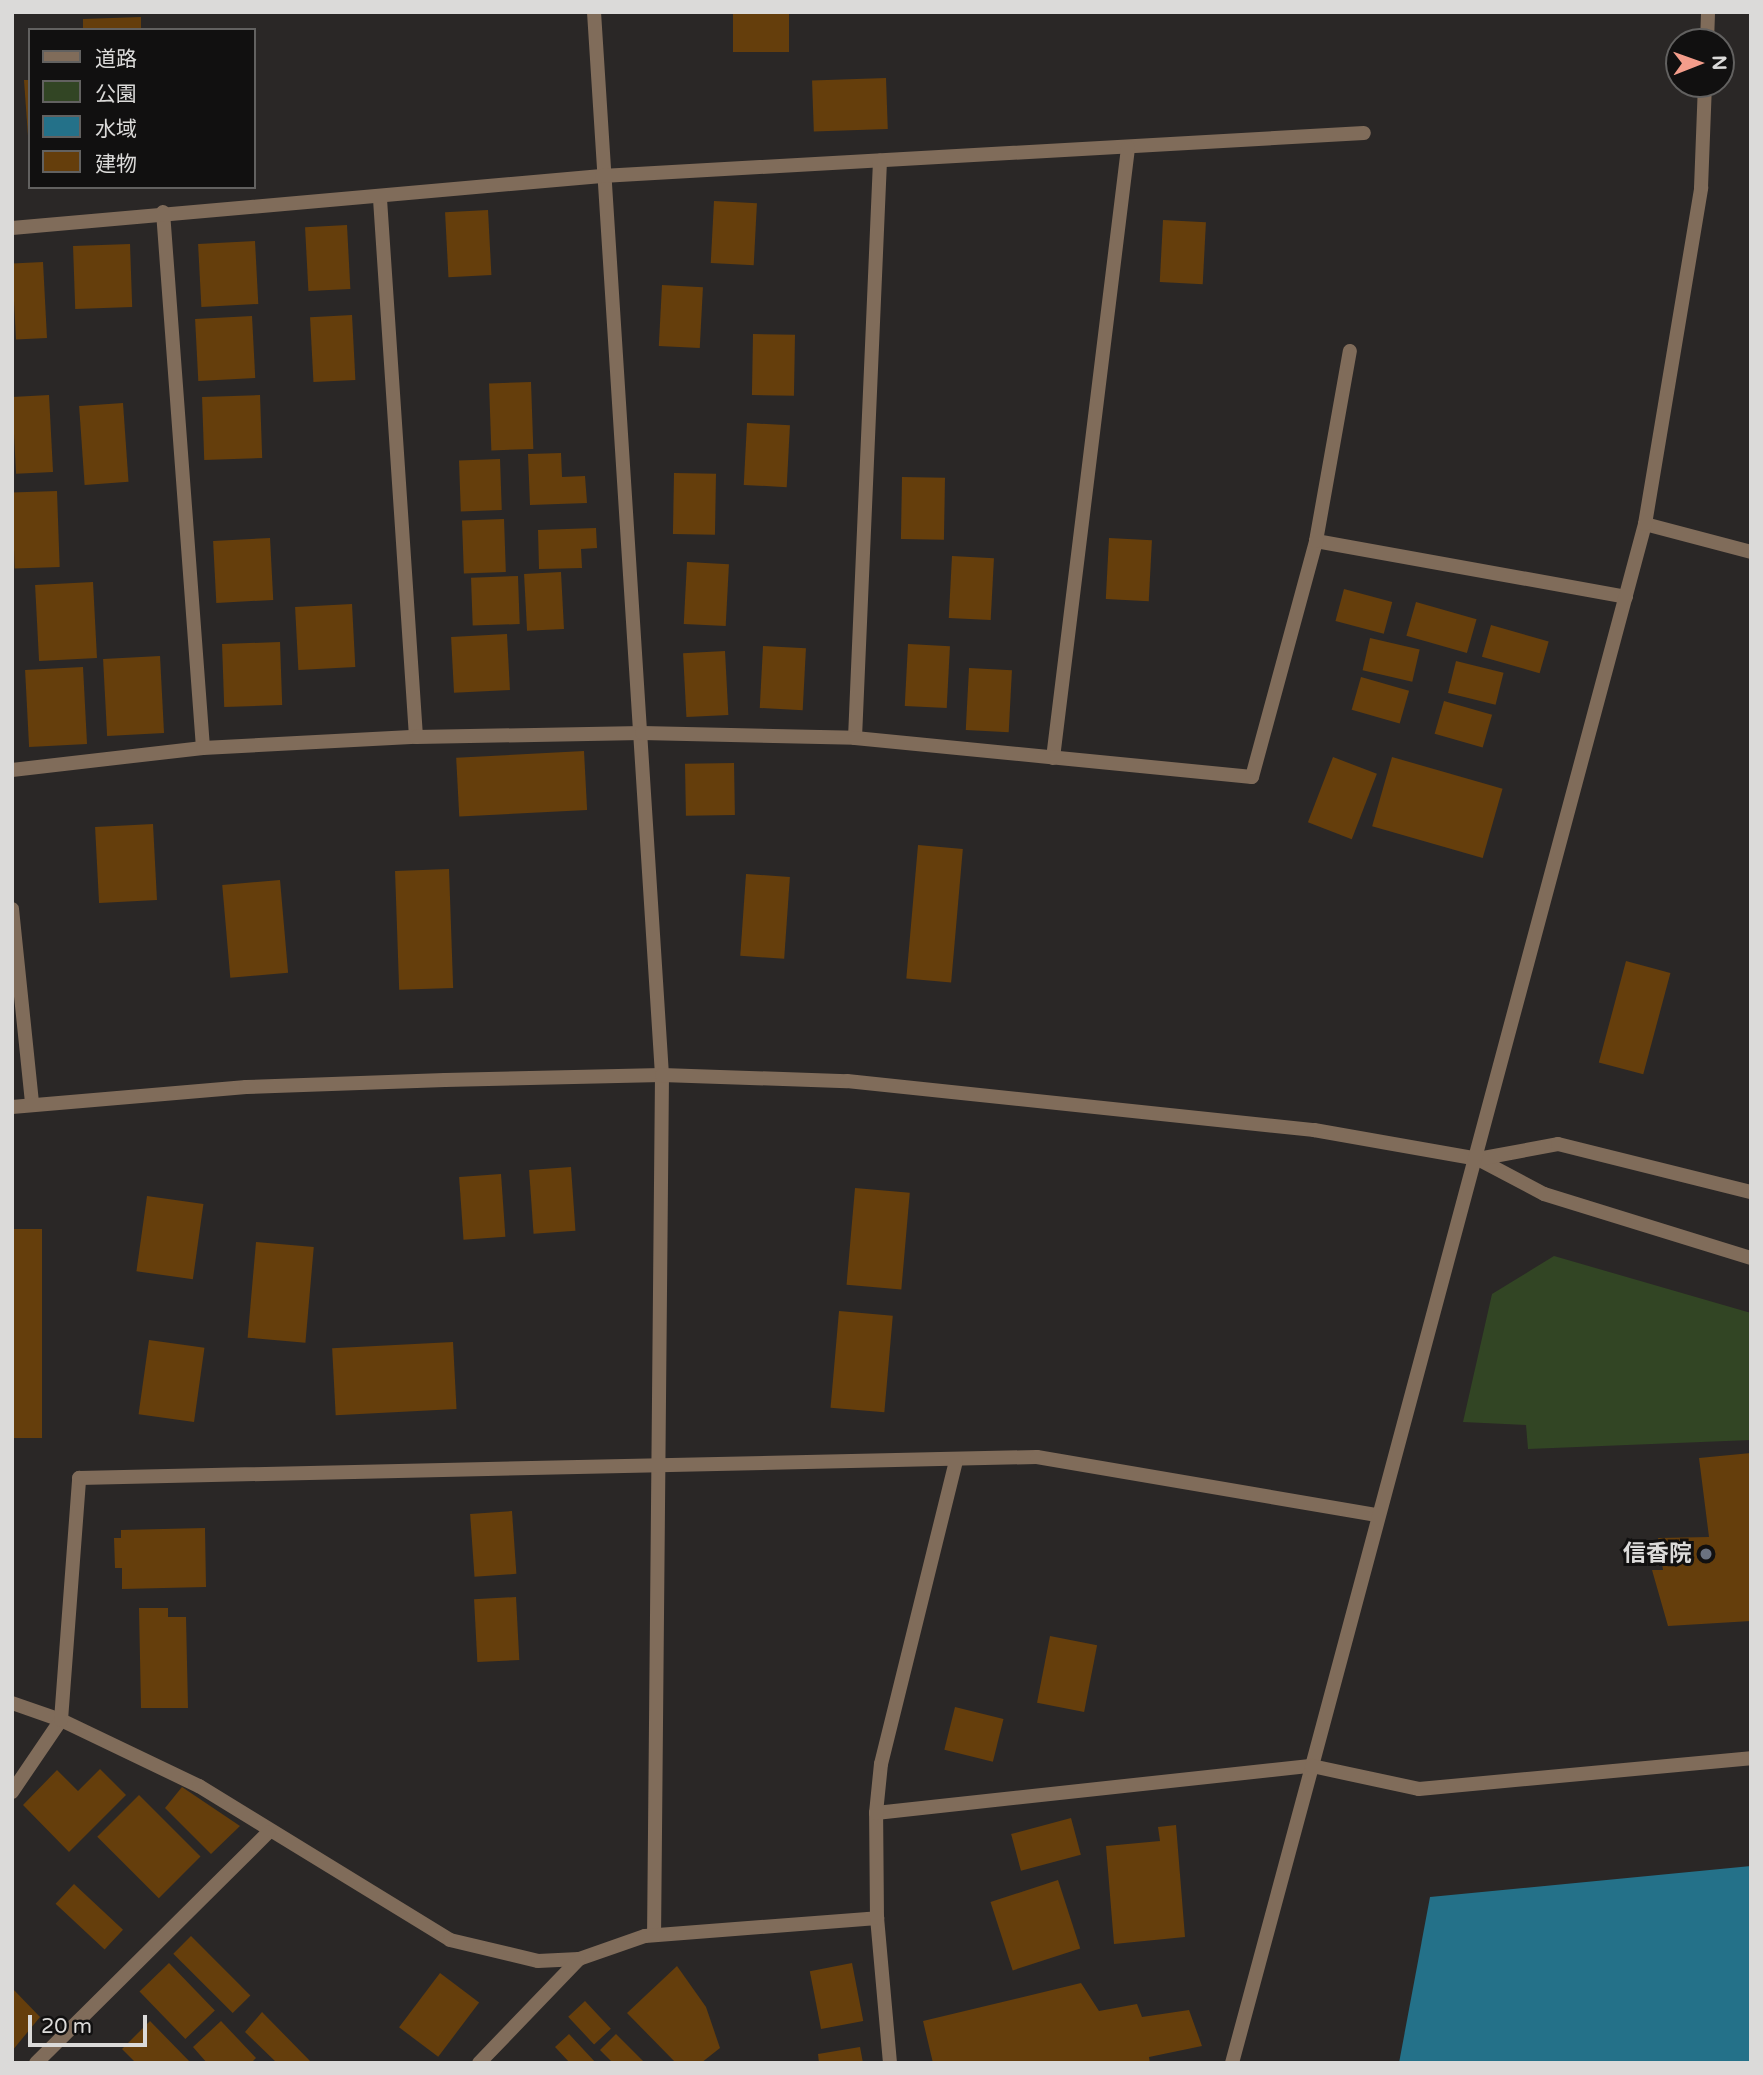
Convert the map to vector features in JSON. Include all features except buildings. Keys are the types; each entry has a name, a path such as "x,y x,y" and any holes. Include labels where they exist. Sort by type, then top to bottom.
{"street":[{"path":"594,12 602,176 642,733 662,1075 654,1935"},
{"path":"1232,2063 1377,1515 1478,1159 1645,524 1701,188 1704,98"},
{"path":"12,228 163,212 380,199 602,176 1364,133"},
{"path":"1053,758 1128,148"},
{"path":"855,738 880,162"},
{"path":"380,199 416,737"},
{"path":"163,212 203,748"},
{"path":"12,770 203,748 416,737 642,733 855,738 1252,778 1316,541 1350,351"},
{"path":"1645,524 1751,552"},
{"path":"1316,541 1626,597"},
{"path":"12,909 32,1104"},
{"path":"12,1107 246,1087 662,1075 847,1081 1314,1130 1478,1159 1544,1194 1751,1258"},
{"path":"1478,1159 1558,1144 1751,1192"},
{"path":"12,1792 61,1720 79,1478 956,1461 1037,1457 1377,1515"},
{"path":"890,2063 877,1918 876,1813 881,1764 956,1461"},
{"path":"12,1703 61,1720 199,1786 269,1832 450,1940 538,1961 579,1959 654,1935 877,1918"},
{"path":"876,1813 1312,1766 1419,1789 1751,1758"},
{"path":"36,2063 269,1832"},
{"path":"478,2063 579,1959"}],"green space":[{"path":"1554,1256 1751,1313 1751,1440 1528,1449 1526,1425 1463,1422 1492,1294"}],"water":[{"path":"1751,1866 1751,2063 1399,2063 1430,1897"}],"place":[{"name":"信香院","path":"1706,1554"}]}
